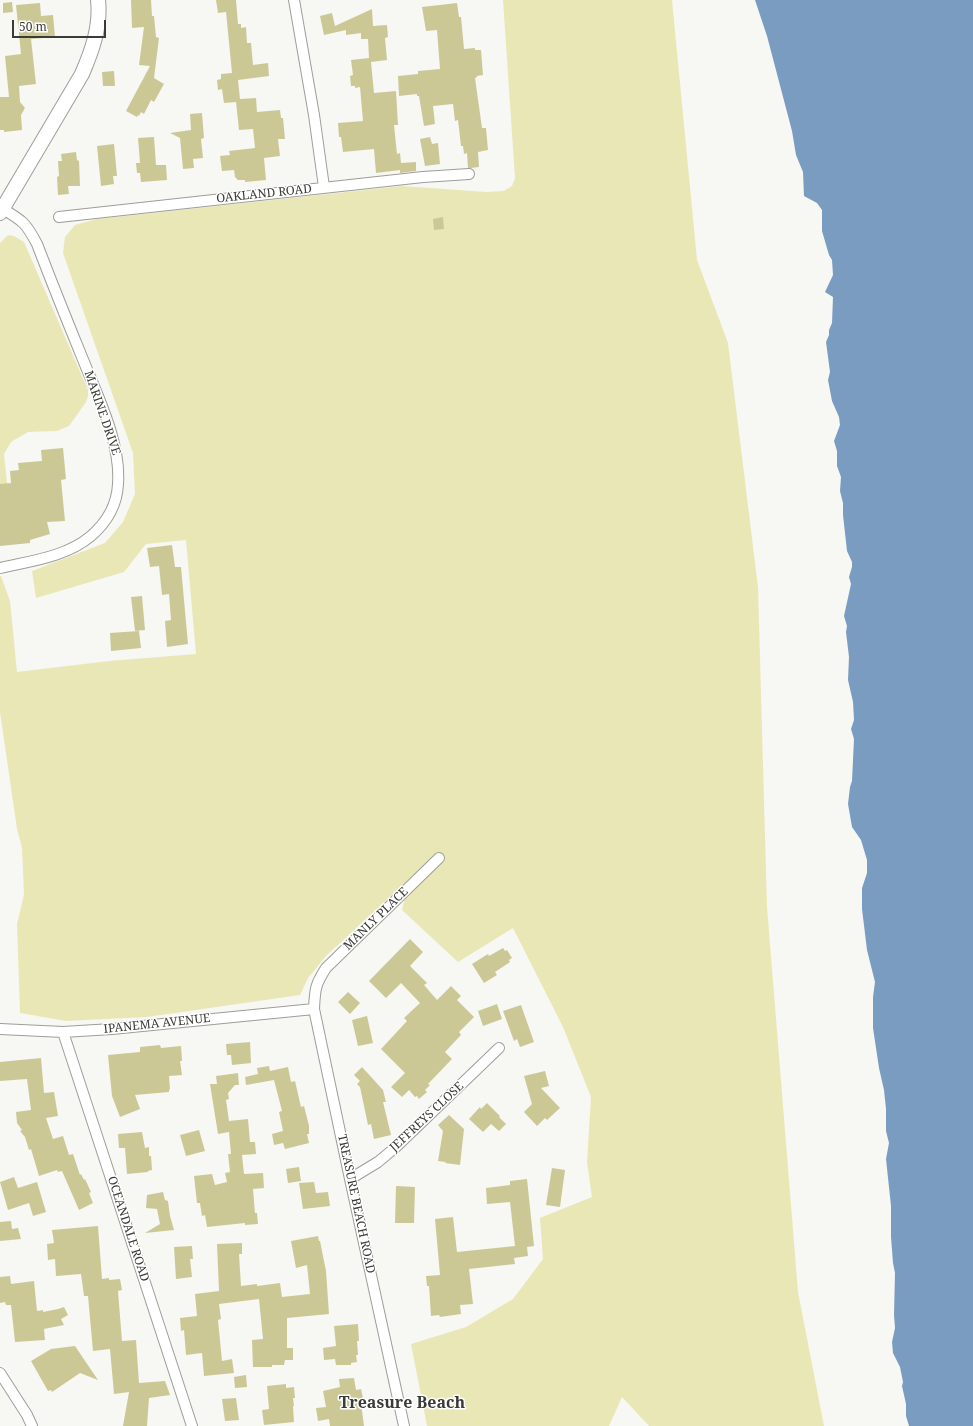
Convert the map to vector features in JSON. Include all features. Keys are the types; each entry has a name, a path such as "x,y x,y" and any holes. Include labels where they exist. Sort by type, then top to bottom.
{"street":[{"name":"MARINE DRIVE","path":"0,568 62,553 90,536 108,517 117,495 118,459 112,437 94,387 37,244 28,227 24,223 2,211 89,60 98,22 98,0"},
{"path":"294,0 314,115 324,187"},
{"name":"OAKLAND ROAD","path":"59,216 324,187 469,174"},
{"name":"MANLY PLACE","path":"317,982 326,968 439,858"},
{"name":"TREASURE BEACH ROAD","path":"317,982 314,1009 404,1426"},
{"name":"IPANEMA AVENUE","path":"0,1029 64,1032 112,1029 314,1009"},
{"name":"OCEANDALE ROAD","path":"64,1032 192,1426"},
{"name":"JEFFREYS CLOSE","path":"350,1179 368,1169 384,1157 499,1048"},
{"path":"0,1373 27,1415 32,1426"}],"shaded area":[{"path":"503,0 672,0 697,260 728,343 758,587 767,907 798,1292 824,1426 649,1426 622,1397 609,1426 427,1426 411,1344 466,1327 513,1299 543,1259 540,1218 592,1197 587,1162 591,1097 563,1027 513,928 458,962 402,910 410,878 326,956 308,978 300,995 147,1017 66,1021 20,1013 17,924 24,895 22,848 17,829 0,712 0,576 10,601 17,672 109,661 196,654 186,540 146,544 124,572 36,598 32,571 105,543 123,522 135,494 133,453 63,253 65,237 75,225 97,219 402,186 486,192 504,191 512,186 515,178"},
{"path":"8,235 14,236 24,242 88,390 88,396 86,402 69,426 57,431 28,432 11,442 4,454 8,492 0,493 0,243"}],"water":[{"path":"755,0 973,0 973,1426 909,1426 906,1416 906,1404 900,1367 893,1353 892,1342 895,1328 895,1273 891,1237 891,1206 886,1159 889,1143 886,1131 884,1090 873,1028 873,997 875,982 867,950 862,909 862,888 867,873 867,860 861,840 852,827 848,804 852,781 854,739 851,729 854,720 853,702 848,680 849,657 846,632 847,626 844,616 851,584 849,577 852,562 847,551 843,503 840,491 841,477 837,466 837,451 834,441 840,425 839,417 832,401 828,380 830,372 826,342 832,323 833,297 825,292 833,275 832,260 829,255 822,231 822,210 817,203 804,196 803,172 796,155 792,131 767,36"}],"building":[{"path":"131,0 151,0 156,37 159,38 154,78 164,84 154,102 151,100 144,114 141,112 137,117 126,111 150,66 139,65 144,27 132,28"},
{"path":"216,0 236,0 238,24 241,24 241,28 246,27 247,43 251,43 253,65 268,63 269,76 238,80 240,99 256,98 257,112 280,110 281,118 283,118 285,139 278,139 280,156 264,158 266,180 245,182 245,180 238,180 235,177 234,170 222,171 220,156 230,155 229,151 255,148 253,129 239,130 236,102 224,103 222,89 218,90 217,80 221,79 221,74 232,73 226,12 218,13"},
{"path":"12,2 13,12 3,13 3,3"},
{"path":"40,3 41,16 53,15 55,37 31,39 36,84 19,86 20,102 25,108 21,115 22,130 4,132 4,130 0,130 0,97 9,97 5,56 21,54 16,5"},
{"path":"457,3 459,17 461,17 464,49 475,48 475,50 481,50 483,75 475,78 482,128 486,128 488,150 478,152 479,167 471,168 468,168 467,153 464,154 463,146 461,146 458,120 455,121 453,104 433,106 435,124 424,126 419,96 417,96 417,94 399,96 398,76 418,74 418,71 440,69 437,30 426,31 422,7"},
{"path":"372,9 373,26 387,25 388,37 385,38 387,60 371,62 374,93 396,91 398,125 394,125 397,154 400,153 401,163 416,162 416,171 400,173 400,170 376,173 374,149 343,152 341,137 339,137 338,123 363,121 360,87 355,88 355,86 351,86 350,76 353,75 351,60 369,58 368,39 361,39 361,33 346,35 346,30 324,35 320,16 332,13 335,26"},
{"path":"114,71 115,86 103,86 102,72"},
{"path":"202,113 204,138 201,139 203,158 193,159 194,168 183,169 180,138 170,133 191,130 190,114"},
{"path":"154,137 156,165 166,165 167,180 141,182 140,173 137,173 136,163 140,163 138,138"},
{"path":"430,137 432,144 438,143 440,164 425,166 420,139"},
{"path":"114,144 117,176 113,176 114,184 101,186 97,146"},
{"path":"76,152 77,160 79,161 80,186 68,186 69,194 58,195 58,161 62,161 61,154"},
{"path":"443,217 444,229 434,230 433,219"},
{"path":"63,448 66,479 61,480 65,521 47,522 50,534 30,540 30,543 0,546 0,484 11,483 10,471 19,470 18,463 42,461 41,450"},
{"path":"172,545 175,567 181,567 188,644 167,647 165,621 171,620 169,594 162,595 159,566 150,567 147,548"},
{"path":"142,596 145,630 135,631 131,597"},
{"path":"139,631 141,648 111,651 110,633"},
{"path":"410,939 423,952 410,966 427,983 424,985 437,1000 451,986 461,996 457,1000 474,1017 459,1032 461,1035 445,1052 452,1059 428,1084 430,1085 425,1090 427,1092 419,1099 409,1090 402,1097 391,1087 405,1073 381,1049 407,1021 404,1018 420,1003 401,983 386,998 369,981"},
{"path":"503,948 505,951 507,950 512,958 509,960 510,962 495,972 497,975 484,983 472,964 488,954 489,956"},
{"path":"348,992 360,1003 350,1014 338,1002"},
{"path":"497,1004 502,1019 483,1026 478,1011"},
{"path":"521,1005 534,1042 520,1047 517,1039 514,1041 503,1011"},
{"path":"367,1016 373,1043 358,1046 352,1020"},
{"path":"250,1042 251,1063 232,1065 231,1055 227,1055 226,1044"},
{"path":"160,1045 161,1048 181,1046 182,1061 180,1061 182,1075 169,1076 169,1092 135,1095 140,1109 120,1117 112,1096 108,1055 140,1052 140,1047"},
{"path":"41,1058 44,1093 54,1092 58,1116 46,1118 53,1139 63,1136 69,1155 73,1154 80,1175 81,1174 84,1180 85,1179 91,1192 89,1193 93,1203 79,1210 62,1171 58,1172 57,1170 39,1176 31,1149 29,1150 25,1137 20,1131 22,1130 17,1123 16,1112 31,1110 27,1079 0,1081 0,1062"},
{"path":"269,1066 270,1071 288,1067 291,1082 295,1081 301,1107 304,1106 309,1126 309,1134 307,1134 309,1143 285,1149 283,1143 274,1145 272,1134 283,1131 279,1112 282,1111 274,1080 246,1085 245,1077 258,1074 257,1068"},
{"path":"362,1067 383,1090 386,1102 383,1102 391,1135 374,1139 371,1124 368,1125 360,1087 357,1084 360,1081 354,1075"},
{"path":"545,1071 549,1086 541,1088 560,1108 547,1120 545,1118 537,1126 524,1112 532,1104 524,1076"},
{"path":"238,1073 239,1085 235,1085 228,1093 229,1099 226,1100 229,1121 248,1119 250,1142 255,1142 256,1154 242,1155 244,1174 263,1173 264,1188 253,1189 255,1213 257,1213 258,1224 245,1225 245,1223 207,1227 205,1215 202,1216 200,1203 197,1203 194,1176 212,1174 215,1185 227,1182 225,1173 230,1172 228,1154 231,1154 229,1132 218,1134 210,1084 217,1084 216,1076"},
{"path":"487,1103 506,1124 499,1131 491,1124 483,1132 469,1119 480,1107 481,1109"},
{"path":"449,1115 464,1129 460,1165 438,1161 443,1131 438,1125"},
{"path":"199,1130 205,1151 186,1156 180,1135"},
{"path":"142,1132 145,1148 149,1147 152,1170 148,1172 127,1174 125,1148 119,1148 118,1134"},
{"path":"299,1167 301,1181 288,1183 286,1169"},
{"path":"552,1168 565,1170 560,1207 546,1205"},
{"path":"14,1177 18,1188 37,1182 46,1212 33,1216 29,1203 8,1210 0,1182"},
{"path":"527,1179 534,1246 527,1247 528,1256 514,1258 515,1264 469,1269 473,1304 460,1305 461,1314 440,1317 439,1315 431,1316 429,1286 427,1286 426,1276 440,1275 435,1219 453,1217 457,1252 515,1246 510,1202 487,1204 486,1188 510,1185 510,1181"},
{"path":"314,1182 316,1193 328,1192 330,1206 303,1209 299,1183"},
{"path":"396,1186 415,1187 414,1223 395,1223"},
{"path":"163,1192 165,1200 168,1201 174,1230 145,1233 160,1224 157,1209 146,1208 147,1195"},
{"path":"11,1221 12,1229 18,1228 21,1239 0,1241 0,1222"},
{"path":"98,1226 102,1279 120,1279 122,1290 118,1291 122,1341 136,1340 139,1383 165,1381 170,1395 149,1398 147,1426 123,1426 129,1392 114,1394 110,1349 93,1351 88,1296 84,1296 81,1274 56,1276 55,1259 48,1260 47,1244 54,1243 52,1230"},
{"path":"318,1236 326,1271 329,1314 287,1318 287,1348 293,1348 293,1360 285,1360 284,1365 272,1365 272,1367 253,1367 252,1340 263,1339 259,1299 219,1304 221,1319 218,1320 222,1361 232,1359 234,1373 204,1376 202,1353 186,1355 184,1330 181,1331 180,1318 197,1316 195,1294 219,1291 217,1244 242,1243 242,1254 239,1254 241,1286 257,1284 257,1286 280,1283 282,1297 310,1294 307,1265 296,1268 291,1241"},
{"path":"192,1246 193,1259 190,1259 192,1277 176,1279 174,1247"},
{"path":"10,1276 11,1284 34,1281 37,1311 43,1310 43,1312 64,1307 68,1315 61,1319 64,1325 44,1329 45,1340 15,1342 11,1305 6,1305 5,1302 0,1303 0,1277"},
{"path":"358,1324 359,1341 357,1341 357,1362 351,1363 351,1365 336,1365 335,1359 324,1360 323,1348 336,1346 334,1326"},
{"path":"75,1346 98,1380 80,1373 52,1392 51,1390 48,1391 31,1361 51,1349"},
{"path":"246,1375 247,1387 235,1388 234,1377"},
{"path":"354,1378 356,1390 361,1389 364,1403 361,1403 364,1426 330,1426 329,1419 318,1421 316,1408 326,1407 323,1391 340,1387 339,1379"},
{"path":"286,1384 286,1388 294,1387 294,1422 264,1425 262,1410 269,1409 267,1386"},
{"path":"236,1398 239,1420 225,1421 222,1399"}],"district":[{"name":"Treasure Beach","path":"402,1403"}]}
